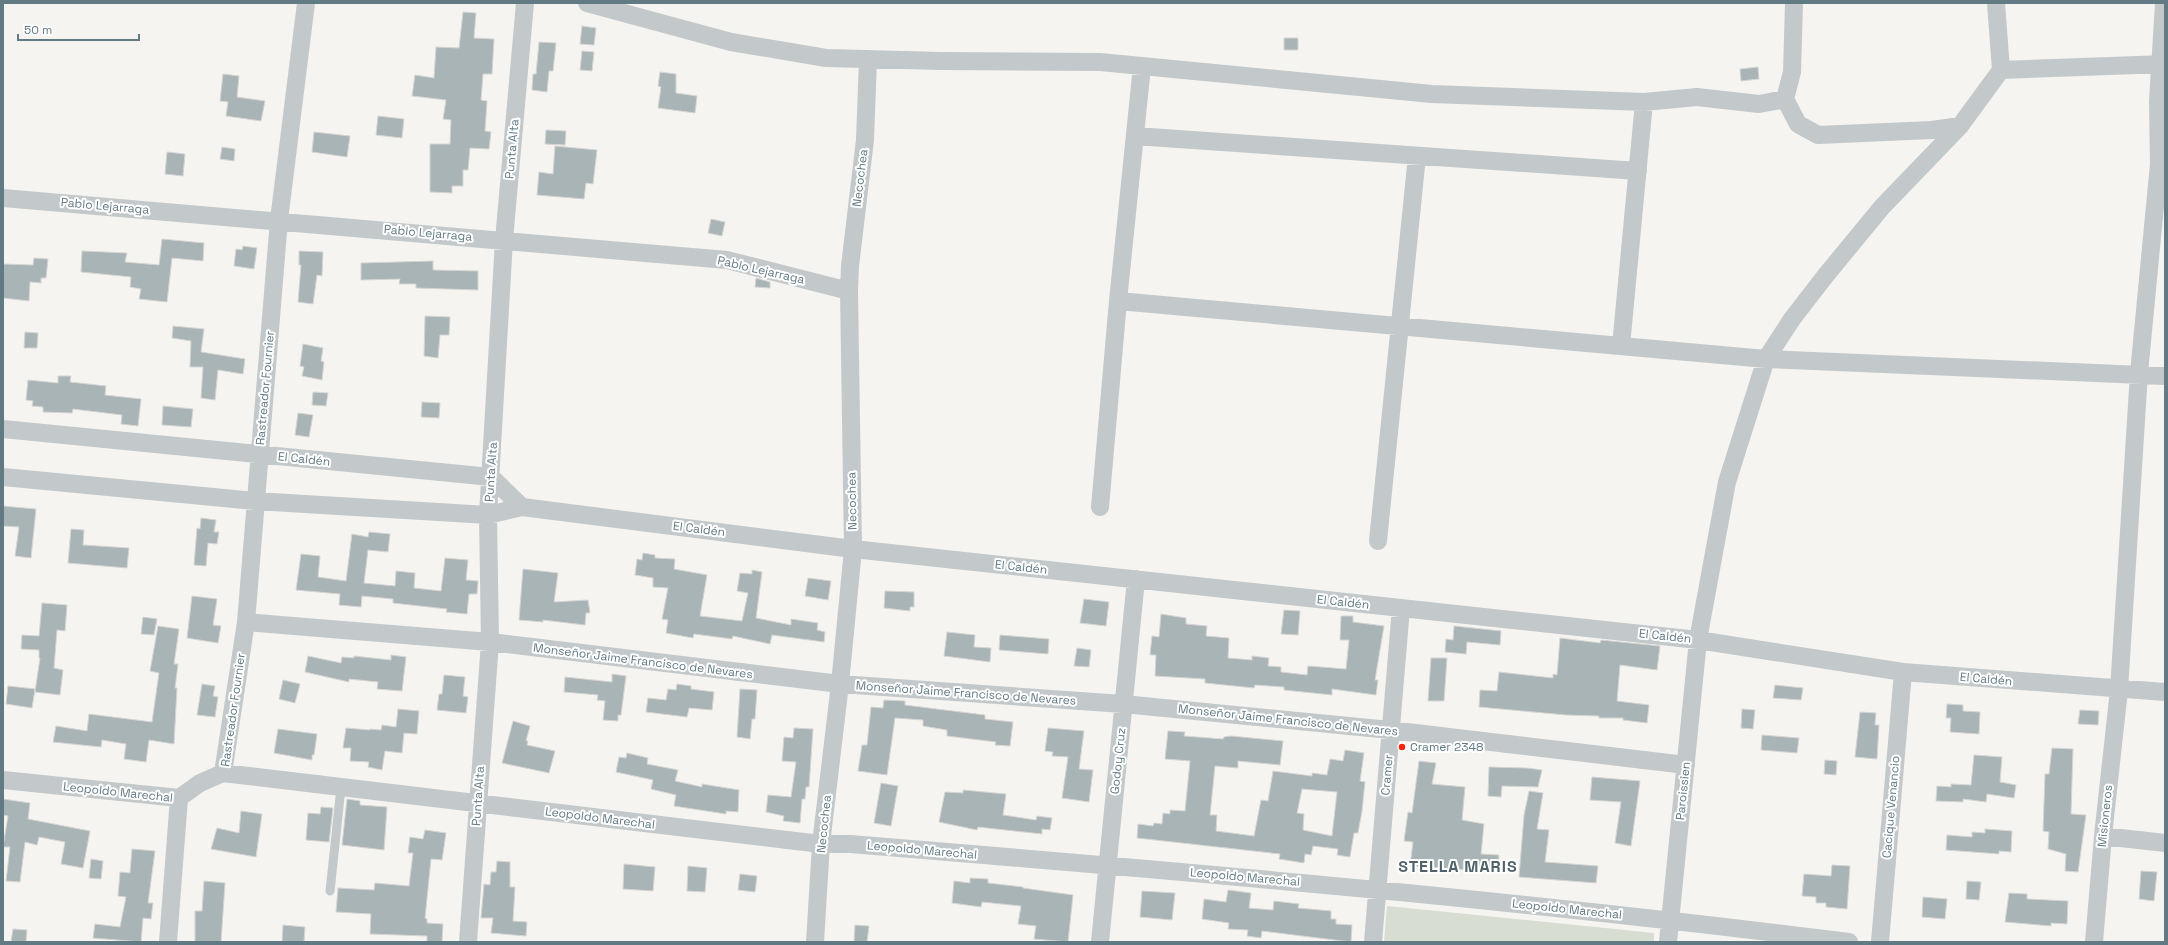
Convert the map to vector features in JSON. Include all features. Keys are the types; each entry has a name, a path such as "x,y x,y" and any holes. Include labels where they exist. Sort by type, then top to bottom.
{"street":[{"name":"Rastreador Fournier","path":"223,773 246,622 279,220 306,3"},
{"name":"Punta Alta","path":"468,942 490,642 488,515 504,240 525,3"},
{"path":"587,3 731,42 826,58 1100,62 1432,94 1644,102 1697,97 1759,104 1785,99"},
{"path":"1794,3 1792,72 1785,99 1798,124 1818,135 1932,130 1960,126"},
{"path":"1996,3 2001,70 2163,63 2164,3"},
{"name":"Necochea","path":"815,942 821,844 840,684 853,549 849,290 850,266 865,140 868,59"},
{"name":"Misioneros","path":"2094,942 2103,836 2119,690 2139,373 2159,164 2158,101 2163,63"},
{"path":"1100,507 1118,302 1142,66"},
{"name":"Paroissien","path":"1668,942 1698,640 1727,482 1766,359 1792,319 1826,275 1877,213 1960,126 2001,70"},
{"path":"1621,346 1644,102"},
{"path":"1135,136 1638,171"},
{"path":"1378,541 1418,156"},
{"name":"Pablo Lejarraga","path":"3,198 279,220 727,260 849,290"},
{"path":"1118,302 1766,359 2139,373 2165,376"},
{"name":"El Caldén","path":"3,429 491,477"},
{"name":"El Caldén","path":"3,477 255,501 488,515 522,507 853,549 1698,640 1903,672 2119,690 2165,692"},
{"path":"491,477 522,507"},
{"name":"Godoy Cruz","path":"1100,942 1136,579"},
{"name":"Cramer","path":"1373,942 1401,608"},
{"name":"Monseñor Jaime Francisco de Nevares","path":"246,622 490,642 840,684 1124,704 1390,730 1686,765"},
{"name":"Cacique Venancio","path":"1880,942 1903,672"},
{"name":"Leopoldo Marechal","path":"3,780 179,798 200,783 223,773 821,844 850,844 1108,864 1377,889 1670,920 1849,942"},
{"path":"168,942 179,798"},
{"path":"2103,836 2165,843"}],"lane":[{"path":"330,891 341,788"}],"shaded area":[{"path":"1387,906 1654,933 1654,942 1384,942"}],"building":[{"path":"463,12 476,13 474,38 494,39 492,74 483,74 481,100 487,101 485,131 491,132 489,149 470,148 468,170 463,170 463,186 452,186 452,193 430,192 430,144 450,144 451,120 443,119 446,100 412,96 415,75 434,78 436,47 459,48"},
{"path":"582,26 596,28 594,45 580,44"},
{"path":"1284,38 1298,38 1298,50 1284,50"},
{"path":"539,42 556,43 553,71 549,71 547,92 532,90 533,74 536,74"},
{"path":"582,51 594,52 592,71 580,70"},
{"path":"1758,67 1759,79 1741,81 1740,69"},
{"path":"660,72 676,74 676,93 697,96 695,113 658,108 661,87 658,86"},
{"path":"223,74 239,76 237,97 265,101 261,121 226,116 228,102 220,101"},
{"path":"378,116 404,119 402,138 376,135"},
{"path":"546,130 566,131 565,145 545,144"},
{"path":"314,132 350,136 347,157 312,152"},
{"path":"555,146 597,150 593,184 586,183 584,199 537,195 539,172 553,174"},
{"path":"222,147 235,149 234,161 220,159"},
{"path":"167,152 185,154 183,176 165,174"},
{"path":"711,219 725,222 722,236 708,233"},
{"path":"162,239 204,243 203,261 172,258 167,302 139,299 141,289 130,287 131,277 81,272 82,251 127,253 125,262 159,265"},
{"path":"243,246 257,248 254,269 234,266 236,249 242,250"},
{"path":"299,251 323,252 322,276 317,275 313,304 298,302 301,265 299,265"},
{"path":"34,258 48,259 46,278 41,278 41,283 30,282 29,301 3,298 3,264 33,265"},
{"path":"433,261 433,270 478,271 478,290 416,288 416,284 399,284 400,279 361,280 361,263"},
{"path":"756,278 770,282 770,288 755,287"},
{"path":"425,316 450,317 449,335 440,335 438,358 424,356"},
{"path":"173,326 204,329 201,352 245,359 243,374 218,370 215,400 201,398 203,367 190,367 191,341 172,338"},
{"path":"25,332 38,333 37,348 24,348"},
{"path":"303,344 323,348 321,361 324,362 322,380 302,376 304,367 300,366"},
{"path":"58,376 71,376 70,382 106,386 105,395 141,399 138,426 121,424 122,415 73,409 72,413 43,412 43,407 32,406 33,401 26,400 28,380 58,383"},
{"path":"313,392 328,393 326,406 312,405"},
{"path":"422,402 440,403 439,418 421,417"},
{"path":"163,406 193,409 191,427 162,425"},
{"path":"298,413 313,415 309,437 295,435"},
{"path":"3,506 36,509 31,558 15,556 19,527 3,526"},
{"path":"201,518 216,520 214,532 219,532 217,544 208,543 206,566 194,565 197,528 200,529"},
{"path":"71,529 84,530 83,545 129,548 127,568 68,563"},
{"path":"369,532 390,534 388,552 368,550 364,583 395,586 396,571 415,573 414,588 441,591 445,558 468,560 466,580 478,581 477,594 469,594 467,614 446,612 447,609 393,603 393,599 362,596 361,607 339,605 340,594 296,590 301,554 320,556 318,577 346,581 352,534 368,537"},
{"path":"643,553 655,555 655,558 675,559 674,569 707,575 700,616 742,621 748,593 737,591 740,573 752,574 752,570 762,572 756,618 791,625 791,619 818,623 817,630 825,632 824,642 772,635 770,644 733,636 732,639 694,634 693,638 666,633 668,620 662,619 668,588 653,587 653,578 635,575 637,559 642,560"},
{"path":"523,569 558,573 554,602 588,600 590,613 586,613 585,625 543,620 543,622 519,620"},
{"path":"808,578 831,581 828,600 805,596"},
{"path":"885,591 914,592 914,607 910,607 910,611 884,608"},
{"path":"192,596 217,599 213,625 221,626 218,643 187,638"},
{"path":"1084,599 1109,602 1106,626 1080,623"},
{"path":"42,603 67,605 65,631 57,630 54,668 63,670 60,695 35,692 40,658 39,650 21,649 22,635 39,636"},
{"path":"1284,610 1300,611 1298,635 1281,634"},
{"path":"1161,614 1186,618 1186,624 1207,626 1206,636 1229,638 1228,658 1252,660 1252,656 1269,658 1268,666 1281,667 1281,672 1307,675 1308,666 1346,669 1349,640 1340,640 1341,616 1353,616 1353,622 1384,626 1375,680 1378,680 1376,695 1332,689 1332,695 1284,690 1284,687 1255,685 1254,688 1205,683 1205,679 1155,676 1156,655 1150,655 1152,636 1159,637"},
{"path":"143,617 157,619 154,635 141,634"},
{"path":"158,626 179,629 174,664 178,664 175,688 177,688 174,744 149,740 146,762 124,759 126,744 102,740 101,747 53,742 56,726 87,731 89,714 152,722 159,673 150,671"},
{"path":"1454,626 1501,631 1500,645 1467,642 1466,654 1445,652 1446,639 1453,640"},
{"path":"947,632 975,635 974,647 991,648 990,662 944,656"},
{"path":"1000,635 1049,639 1048,654 999,650"},
{"path":"1560,638 1600,643 1601,640 1660,646 1657,670 1620,665 1617,701 1649,705 1647,723 1623,720 1623,718 1599,718 1599,716 1566,715 1479,707 1480,690 1497,691 1499,672 1553,678 1553,674 1557,675"},
{"path":"1077,648 1091,650 1089,667 1074,666"},
{"path":"391,655 406,657 402,691 377,689 378,682 349,679 349,682 305,672 308,656 341,663 342,657 354,658 354,656 391,660"},
{"path":"1431,658 1447,658 1444,701 1428,701"},
{"path":"612,674 626,676 621,715 618,715 618,721 603,720 605,701 597,700 598,695 564,692 565,677 612,682"},
{"path":"444,675 465,677 463,696 468,697 466,713 437,710 439,694 442,694"},
{"path":"283,680 300,684 295,703 279,699"},
{"path":"202,684 215,686 213,696 218,697 215,717 197,715"},
{"path":"677,684 691,686 691,689 714,692 712,710 689,708 687,717 646,712 648,698 666,700 668,689 676,690"},
{"path":"1775,685 1803,688 1801,700 1773,698"},
{"path":"8,686 35,689 32,708 6,704"},
{"path":"740,689 757,690 755,719 752,719 750,739 737,737"},
{"path":"884,700 905,701 905,705 985,715 985,719 1013,722 1010,746 995,745 996,742 947,736 947,730 923,726 923,720 895,718 887,775 858,771 862,745 867,745 871,707 883,708"},
{"path":"1947,704 1963,705 1963,711 1980,712 1979,734 1950,732 1951,718 1946,718"},
{"path":"398,709 419,711 417,734 404,733 402,753 385,751 382,770 368,767 369,762 350,761 351,748 343,748 346,728 381,730 382,725 396,727"},
{"path":"1742,709 1755,710 1753,729 1741,728"},
{"path":"2080,710 2099,711 2098,725 2078,724"},
{"path":"1860,712 1876,713 1875,725 1879,725 1877,759 1855,757"},
{"path":"513,721 530,726 526,741 528,741 527,745 555,751 549,773 502,763"},
{"path":"794,728 813,729 809,787 806,787 805,799 802,799 800,823 783,821 784,816 766,812 768,795 791,797 796,762 782,761 784,737 793,738"},
{"path":"1048,728 1084,731 1079,769 1093,770 1089,802 1062,798 1068,757 1052,756 1053,752 1045,751"},
{"path":"278,729 317,734 312,760 274,753"},
{"path":"1168,731 1185,732 1184,736 1223,739 1224,737 1231,736 1283,741 1280,765 1238,761 1238,768 1215,766 1210,815 1217,815 1216,831 1254,836 1261,800 1268,801 1273,771 1312,776 1312,773 1327,775 1330,759 1343,761 1345,750 1364,753 1360,781 1365,782 1362,811 1358,833 1354,833 1350,857 1337,855 1338,849 1313,846 1311,855 1305,854 1304,863 1279,859 1280,854 1137,838 1138,824 1153,826 1154,823 1162,824 1163,813 1170,814 1170,810 1185,811 1190,761 1165,759","holes":["1302,789 1337,792 1332,836 1303,830 1304,814 1297,813"]},
{"path":"1762,735 1799,738 1797,753 1761,750"},
{"path":"2052,748 2073,749 2071,814 2086,815 2078,872 2065,871 2066,854 2048,849 2049,832 2043,831 2045,774 2049,774"},
{"path":"627,753 648,758 647,764 678,770 675,781 702,787 702,784 739,790 738,812 726,811 726,814 674,806 676,795 651,789 653,780 616,772 619,757 626,758"},
{"path":"1974,755 2002,757 2000,782 2016,785 2014,798 1987,794 1986,802 1963,799 1963,802 1936,801 1937,786 1951,787 1951,784 1971,785"},
{"path":"1825,760 1837,761 1836,775 1824,774"},
{"path":"1419,761 1436,763 1432,784 1465,787 1462,820 1484,824 1481,854 1499,855 1498,872 1410,866 1413,842 1404,841 1408,812 1412,813"},
{"path":"1489,767 1542,770 1538,787 1502,786 1501,797 1488,796"},
{"path":"1592,777 1640,781 1631,846 1615,843 1621,802 1590,800"},
{"path":"881,783 898,786 891,826 874,823"},
{"path":"963,790 1006,794 1003,815 1036,820 1037,816 1052,818 1050,830 1042,829 1042,834 978,827 977,830 939,822 945,792 963,793"},
{"path":"1529,791 1543,793 1537,829 1549,830 1545,862 1598,866 1596,883 1519,877 1524,815"},
{"path":"3,799 30,803 28,819 90,831 83,868 61,864 65,842 39,837 37,845 25,842 20,882 6,881 10,847 3,847 8,816 3,815"},
{"path":"347,799 360,801 360,805 387,807 384,850 342,845"},
{"path":"321,807 333,808 329,842 306,840 308,813 320,814"},
{"path":"241,811 262,814 256,857 211,849 217,828 239,833"},
{"path":"1985,829 2012,831 2011,852 1999,851 1999,854 1946,850 1947,835 1972,837 1972,832 1985,833"},
{"path":"425,830 446,833 442,860 431,859 425,918 427,919 427,923 443,924 442,942 427,942 427,936 370,934 371,914 336,912 338,888 374,890 375,883 409,886 413,853 408,853 410,837 423,839"},
{"path":"132,849 155,851 148,903 153,903 151,919 143,918 141,942 93,938 95,924 120,927 126,897 118,896 120,872 130,873"},
{"path":"91,859 103,861 101,879 89,878"},
{"path":"497,861 510,862 510,887 515,887 513,921 527,922 526,936 491,933 493,918 481,918 484,884 490,885 491,872 496,872"},
{"path":"624,864 655,867 653,891 623,889"},
{"path":"1832,865 1850,866 1847,909 1826,907 1826,903 1816,903 1816,897 1802,896 1804,874 1831,876"},
{"path":"688,866 707,868 705,892 687,891"},
{"path":"2141,871 2157,872 2154,901 2139,899"},
{"path":"740,874 757,876 755,892 738,890"},
{"path":"970,878 988,879 988,883 1073,895 1068,942 1034,939 1036,926 1018,924 1021,906 982,902 981,907 952,903 954,881 970,883"},
{"path":"204,881 225,883 221,942 195,942 195,911 202,911"},
{"path":"1967,881 1981,882 1979,900 1966,899"},
{"path":"1228,890 1251,893 1249,908 1273,910 1274,901 1299,904 1298,908 1331,911 1331,919 1336,919 1336,924 1352,925 1351,942 1262,931 1261,938 1247,936 1248,930 1228,929 1229,923 1202,919 1204,899 1226,902"},
{"path":"1142,891 1175,893 1172,920 1140,917"},
{"path":"2009,893 2027,894 2027,899 2068,901 2067,924 2051,923 2051,926 2005,922"},
{"path":"1923,897 1947,899 1945,919 1922,917"},
{"path":"283,925 305,927 304,942 282,942"},
{"path":"855,925 869,926 867,942 854,942"},
{"path":"13,929 27,930 26,942 11,942"}],"place":[{"name":"Cramer 2348","path":"1402,747"}],"district":[{"name":"STELLA MARIS","path":"1458,866"}]}
